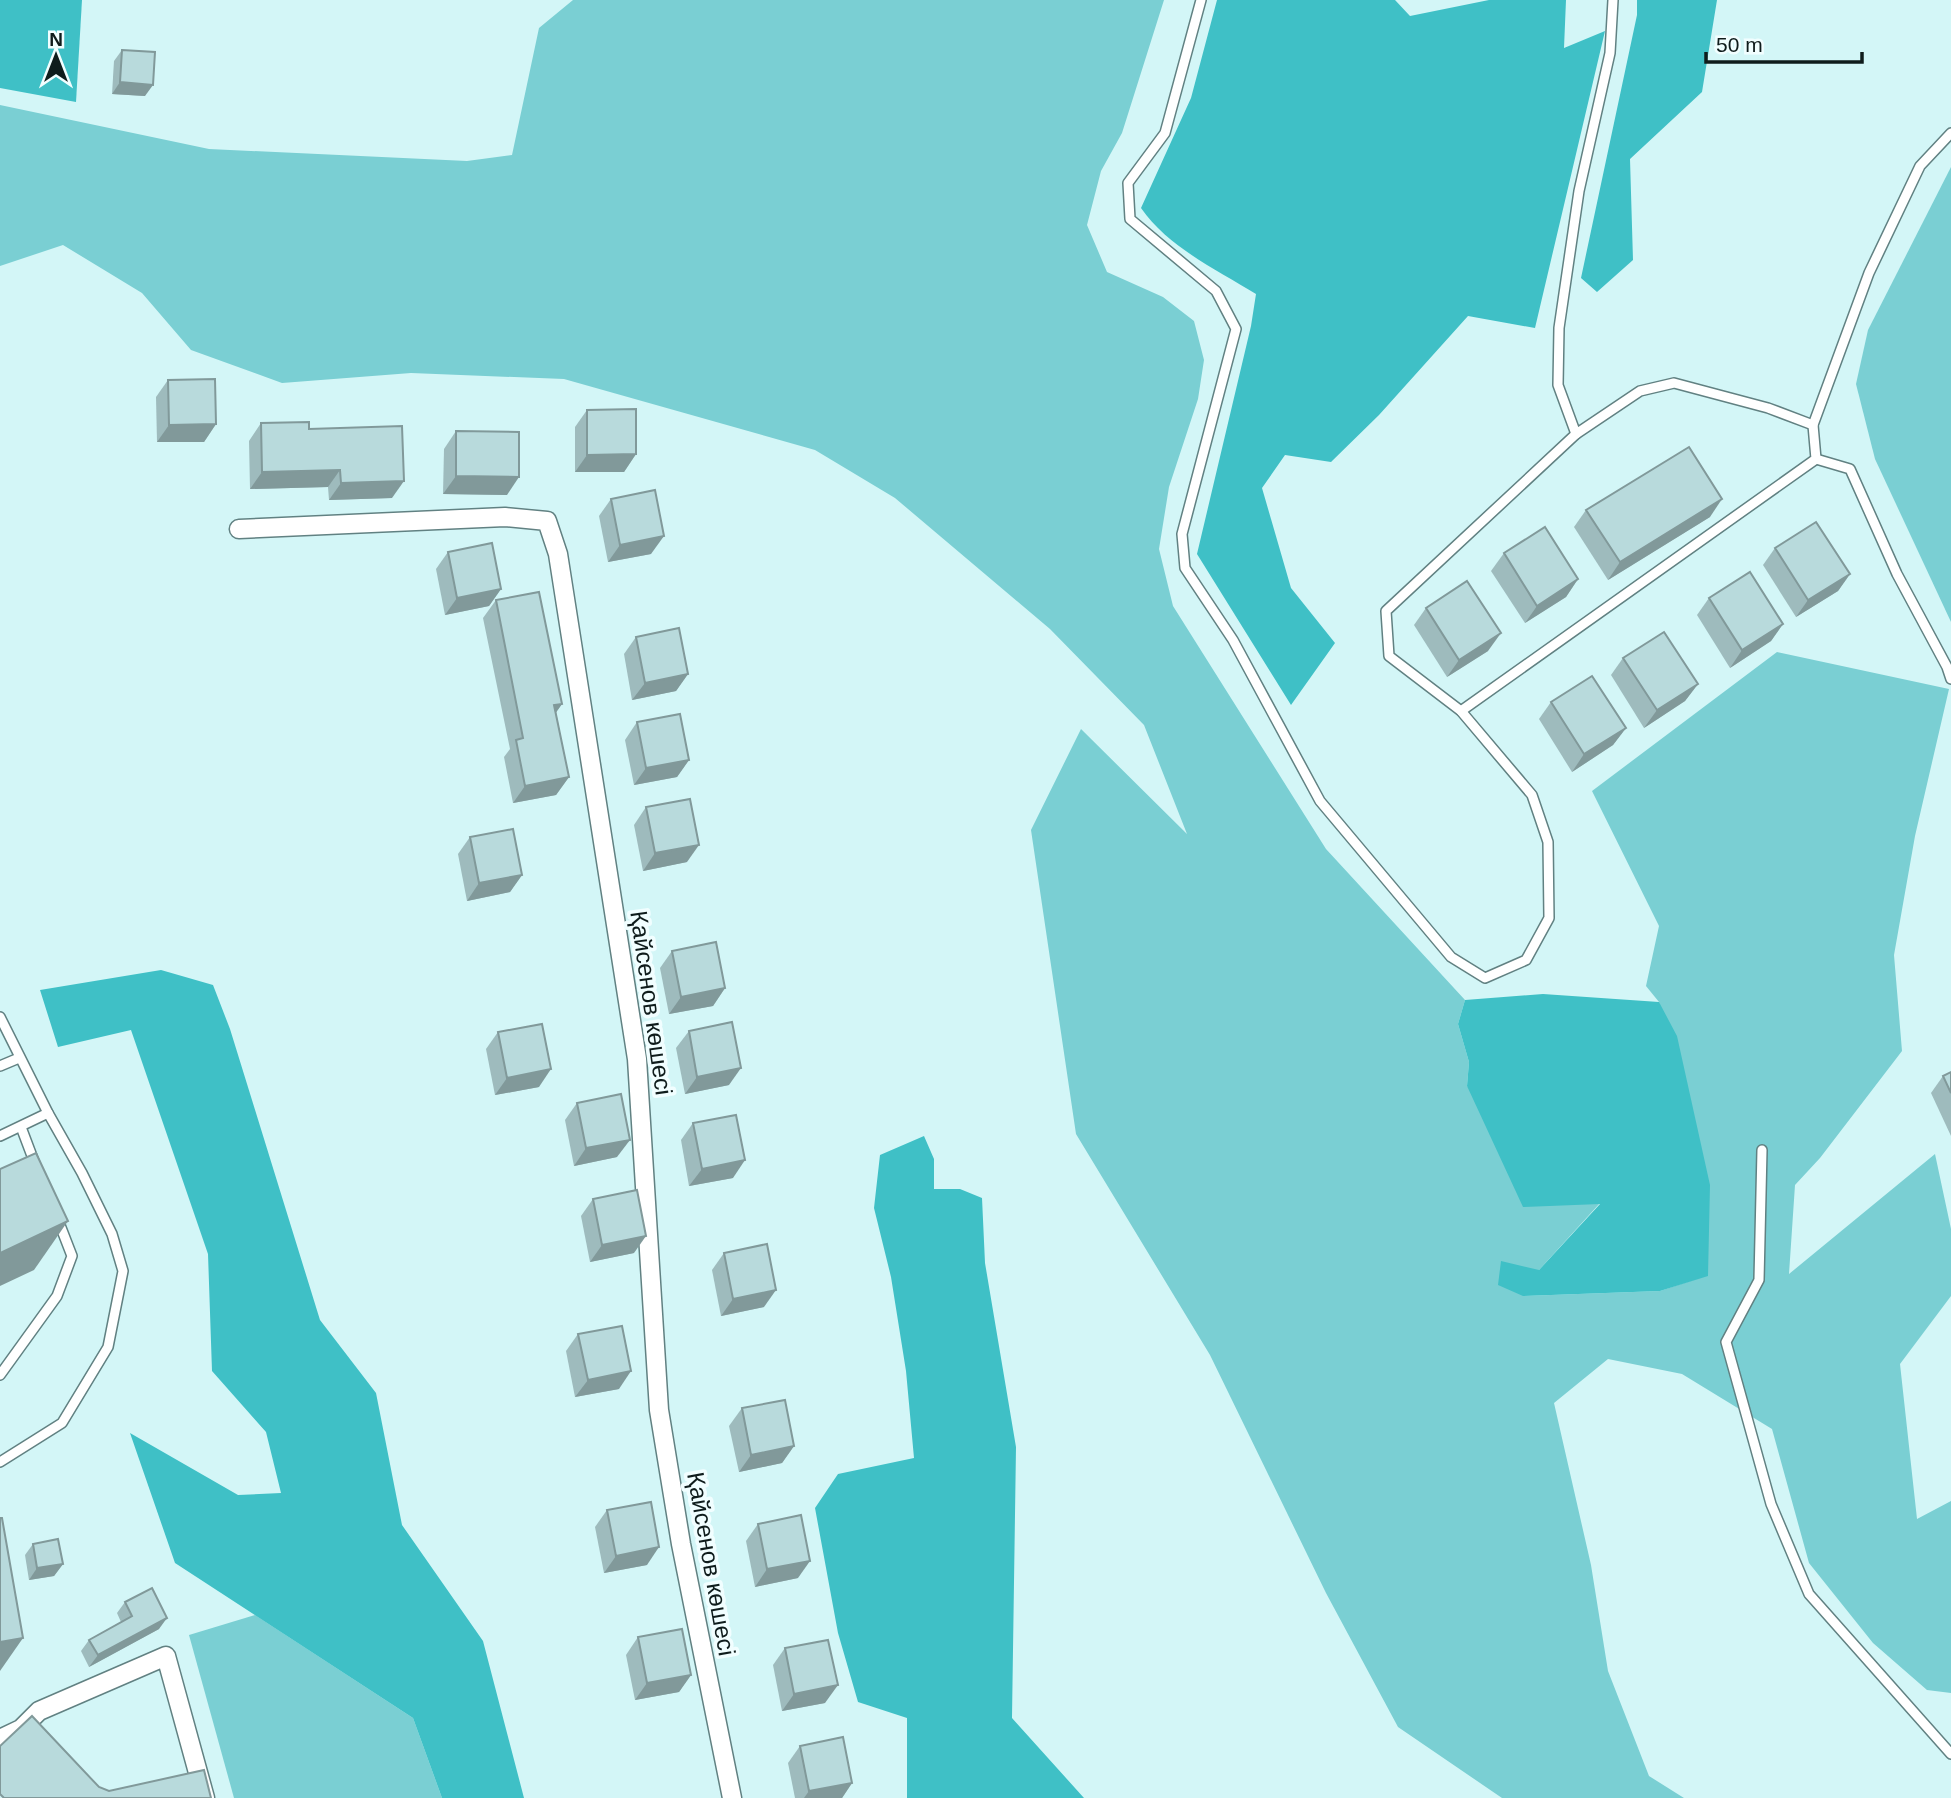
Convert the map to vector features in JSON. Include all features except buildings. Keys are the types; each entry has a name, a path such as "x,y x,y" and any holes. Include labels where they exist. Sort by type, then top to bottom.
{"street":[{"name":"Қайсенов көшесі","path":"239,529 505,517 547,521 558,554 637,1059 659,1410 681,1544 732,1798"},
{"path":"0,1739 21,1729 39,1711 166,1656 205,1798"}],"lane":[{"path":"1201,0 1165,133 1128,183 1129,219 1216,291 1236,328 1182,534 1185,568 1233,640 1321,801 1451,957 1485,978 1526,960 1549,918 1548,842 1532,795 1461,711 1389,656 1386,611 1576,434 1640,391 1674,383 1768,408 1813,425"},
{"path":"1576,434 1558,385 1559,328 1579,191 1610,53 1613,0"},
{"path":"1816,459 1813,425 1874,261 1920,166 1951,133"},
{"path":"1461,711 1816,459"},
{"path":"1816,459 1850,469 1897,574 1951,679"},
{"path":"0,1017 112,1234 123,1271 108,1347 62,1423 0,1462"},
{"path":"0,1066 19,1058"},
{"path":"0,1136 48,1114"},
{"path":"20,1127 41,1179"},
{"path":"1762,1150 1759,1280 1726,1342 1771,1504 1809,1594 1951,1754"},
{"path":"0,1375 57,1296 72,1256 52,1205"}],"shaded area":[{"path":"0,0 82,0 76,102 0,88"},
{"path":"573,0 1164,0 1122,133 1101,171 1087,225 1107,272 1163,297 1194,321 1204,360 1198,399 1169,487 1159,549 1173,606 1326,849 1465,1000 1458,1024 1469,1062 1467,1086 1600,1203 1539,1270 1523,1296 1660,1291 1708,1275 1659,1002 1646,986 1659,926 1592,791 1777,652 1949,689 1915,836 1894,955 1902,1051 1820,1158 1795,1185 1789,1274 1935,1154 1951,1229 1951,1296 1900,1364 1917,1519 1951,1501 1951,1693 1927,1690 1873,1643 1809,1563 1772,1429 1682,1374 1608,1359 1554,1403 1591,1565 1608,1671 1649,1776 1684,1798 1502,1798 1398,1727 1326,1593 1210,1355 1076,1134 1031,830 1081,729 1187,834 1144,725 1050,629 895,498 815,450 564,379 411,373 282,383 191,350 142,293 63,245 0,266 0,105 209,149 467,161 512,155 539,28"},
{"path":"1217,0 1395,0 1410,16 1489,0 1566,0 1564,48 1605,31 1535,328 1468,316 1379,415 1331,462 1285,455 1262,488 1291,588 1335,643 1291,705 1197,554 1251,326 1256,294 1179,246 1152,222 1141,208 1191,98"},
{"path":"1637,0 1717,0 1702,92 1630,159 1633,260 1597,292 1581,278 1637,15"},
{"path":"1951,167 1951,622 1875,459 1856,384 1868,330"},
{"path":"161,970 213,985 230,1029 320,1320 376,1393 402,1525 483,1641 524,1798 442,1798 413,1718 175,1563 130,1433 238,1495 281,1493 266,1432 212,1371 208,1254 131,1030 58,1047 40,990"},
{"path":"1543,994 1659,1002 1677,1036 1710,1185 1708,1276 1660,1291 1523,1296 1498,1285 1501,1261 1539,1270 1600,1204 1523,1207 1467,1086 1469,1062 1458,1024 1465,1000"},
{"path":"924,1136 934,1159 934,1189 960,1189 982,1198 985,1263 1016,1447 1012,1718 1084,1798 907,1798 907,1718 858,1702 838,1633 815,1508 838,1474 914,1458 906,1371 891,1277 874,1208 880,1155"},
{"path":"255,1615 413,1718 442,1798 234,1798 189,1635"}]}
